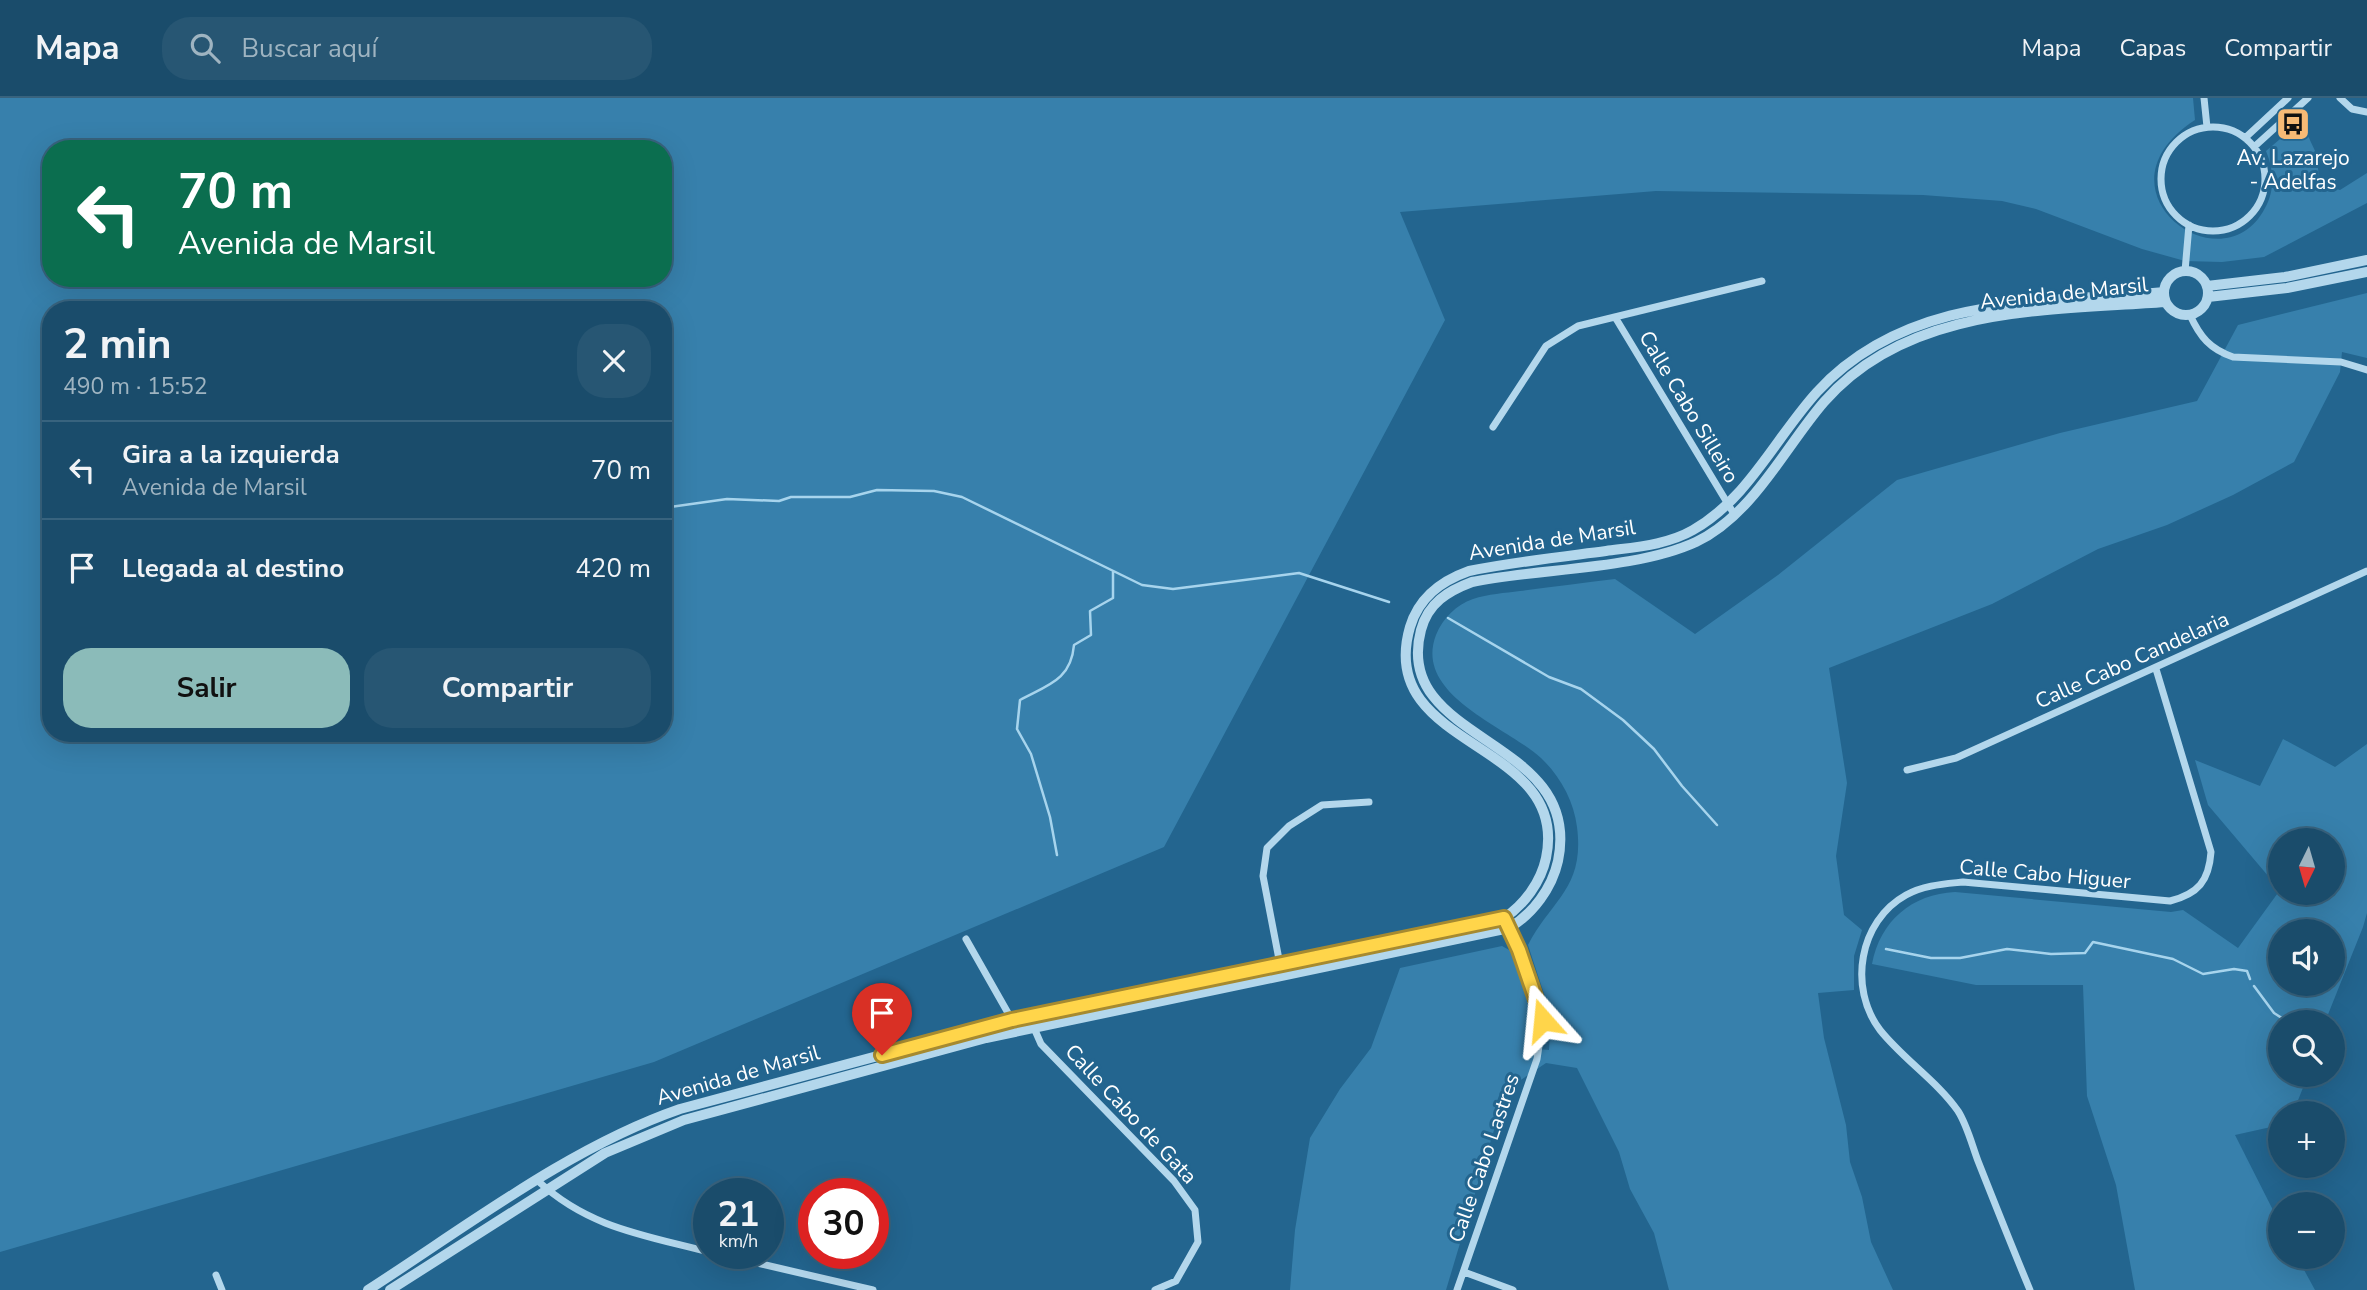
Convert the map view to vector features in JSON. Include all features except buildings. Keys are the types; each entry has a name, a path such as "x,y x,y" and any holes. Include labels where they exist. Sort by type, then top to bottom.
{"street":[{"path":"2204,98 2207,127"},
{"path":"2245,138 2288,98"},
{"path":"2254,147 2308,98"},
{"path":"2340,98 2352,109 2367,112"},
{"path":"2207,127 2234,131 2245,138 2262,160 2264,183 2258,206 2248,218 2226,230 2201,230 2189,225 2167,205 2160,177 2163,162 2175,144 2193,131 2207,127"},
{"path":"2185,271 2189,225"},
{"path":"2207,292 2367,260"},
{"path":"2185,271 2199,275 2207,292 2202,310 2190,315 2175,313 2164,297 2171,277 2185,271"},
{"path":"2207,292 2287,288 2367,272"},
{"path":"1493,426 1546,346 1578,326 1762,281"},
{"name":"Avenida de Marsil","path":"368,1290 538,1181 643,1122 680,1109 1012,1020 1506,923 1539,879 1549,844 1548,828 1533,790 1434,718 1412,688 1405,653 1417,611 1435,588 1469,571 1671,539 1731,510 1817,393 1860,354 1883,339 1944,315 1989,307 2164,297"},
{"path":"2190,315 2203,340 2219,352 2233,357 2341,362 2367,370"},
{"name":"Calle Cabo Silleiro","path":"1615,317 1731,510"},
{"name":"Calle Cabo Candelaria","path":"1907,770 1956,758 2367,571"},
{"name":"Calle Cabo Higuer","path":"2029,1290 1958,1112 1880,1029 1867,1006 1861,979 1863,956 1870,932 1885,913 1906,895 1935,884 1963,882 2170,901 2186,897 2199,888 2210,872 2211,852 2156,669"},
{"path":"1281,969 1263,876 1268,848 1289,826 1322,805 1369,802"},
{"name":"Calle Cabo Lastres","path":"1457,1290 1537,1059 1543,1020 1506,923"},
{"path":"966,939 1012,1020"},
{"name":"Avenida de Marsil","path":"390,1290 605,1153 684,1120 1034,1028 1281,969"},
{"name":"Calle Cabo de Gata","path":"1034,1028 1041,1044 1174,1181 1195,1210 1198,1242 1175,1281 1155,1290"},
{"path":"538,1181 596,1222 693,1248"},
{"path":"783,1269 873,1290"},
{"path":"1464,1272 1513,1290"},
{"path":"216,1275 222,1290"}],"shaded area":[{"path":"0,98 2193,98 2195,120 2165,147 2154,175 2159,200 2174,221 2196,235 2221,239 2246,231 2265,208 2272,180 2266,151 2301,121 2316,153 2320,184 2340,190 2367,173 2367,203 2264,257 2222,262 2185,261 2142,249 2036,209 2002,201 1923,195 1656,191 1400,212 1445,320 1164,847 654,1062 0,1252"},
{"path":"2367,293 2367,358 2342,352 2340,372 2294,462 2233,495 2167,525 2098,549 1992,604 1829,668 1847,783 1836,856 1844,915 1862,930 1854,956 1854,990 1818,993 1824,1038 1846,1125 1850,1162 1862,1197 1871,1242 1893,1290 1669,1290 1654,1233 1630,1189 1619,1152 1577,1068 1546,1063 1506,1090 1446,1290 1290,1290 1295,1230 1310,1138 1340,1089 1371,1048 1400,968 1502,946 1511,951 1529,1002 1531,1027 1527,1056 1538,1049 1549,1050 1551,1015 1528,945 1564,892 1576,865 1577,827 1573,808 1560,781 1541,758 1467,707 1450,692 1438,675 1432,656 1436,635 1451,613 1473,599 1485,596 1615,579 1695,634 1778,575 1897,480 2060,433 2197,401 2238,325"},
{"path":"2283,739 2335,767 2367,744 2367,913 2363,927 2345,972 2345,919 2268,919 2268,996 2335,996 2330,1010 2268,1010 2268,1087 2303,1087 2298,1101 2268,1101 2268,1128 2235,1135 2268,1200 2268,1269 2304,1269 2315,1290 2135,1290 2116,1185 2087,1096 2083,985 1976,985 1872,964 1882,935 1900,913 1925,898 1955,892 2171,912 2183,910 2238,948 2269,905 2345,905 2345,828 2268,828 2268,876 2208,805 2195,760 2260,786"}],"waterway":[{"path":"672,507 727,499 779,501 791,497 850,497 877,490 934,491 962,497 1142,585 1173,589 1299,573 1389,602"},
{"path":"1057,855 1050,817 1031,754 1017,729 1020,700 1049,685 1063,674 1072,657 1074,645 1091,635 1090,611 1113,598 1113,572"},
{"path":"1448,618 1549,677 1581,689 1623,720 1654,749 1717,825"},
{"path":"1886,949 1931,958 1960,958 2007,949 2051,954 2085,953 2093,942 2173,959 2203,974 2234,969 2247,971 2250,979"},
{"path":"2254,986 2272,1010"}],"place":[{"name":"Av. Lazarejo - Adelfas","path":"2293,124"}],"route":[{"path":"882,1055 1012,1020 1504,918 1519,950 1543,1020"}]}
